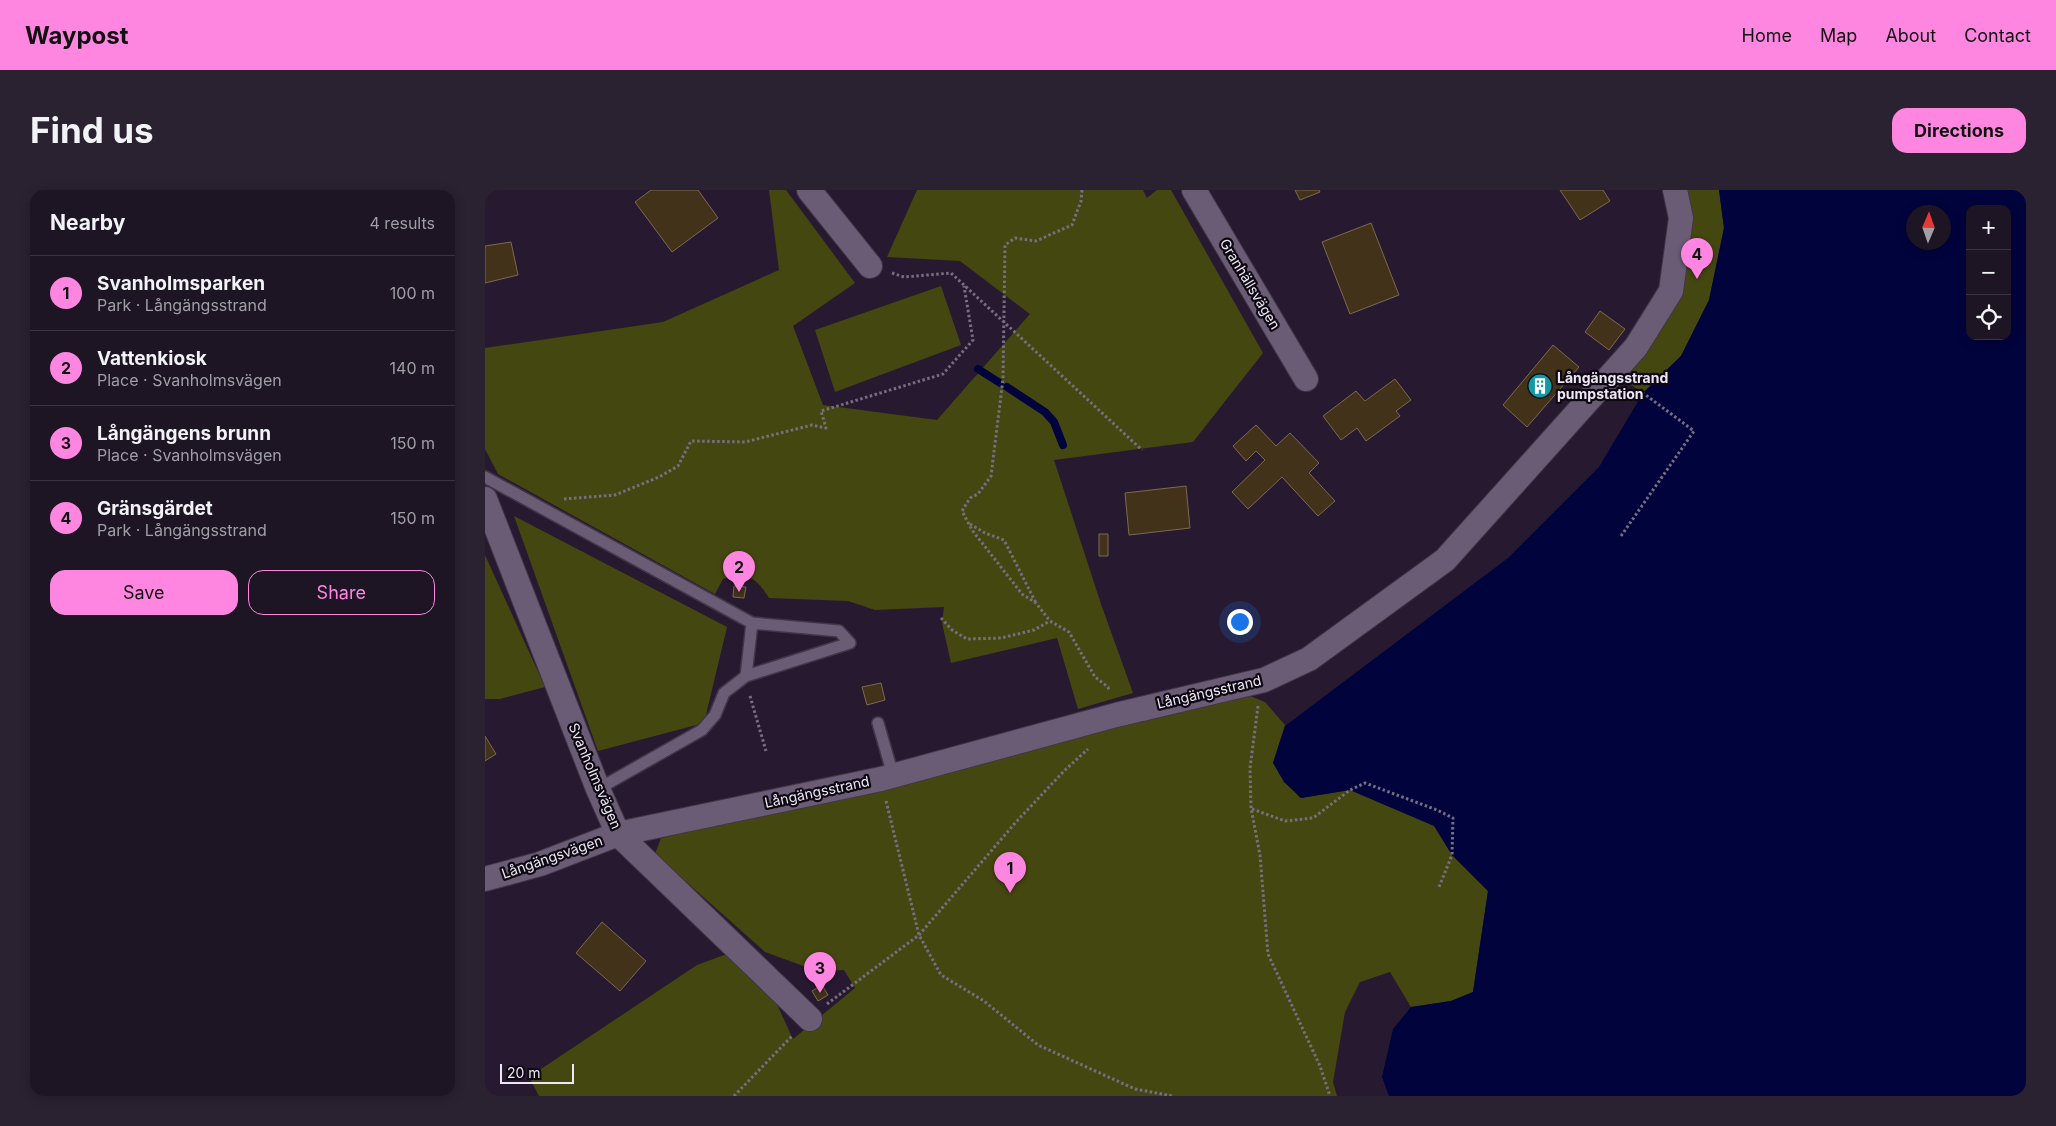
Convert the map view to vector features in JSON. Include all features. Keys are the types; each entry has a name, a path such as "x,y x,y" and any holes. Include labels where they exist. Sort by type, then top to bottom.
{"street":[{"path":"809,190 870,266"},
{"name":"Granhällsvägen","path":"1194,190 1305,379"},
{"name":"Långängsstrand","path":"618,834 887,777 1116,715 1264,680 1309,659 1445,560 1637,348 1671,290 1681,218 1675,190"},
{"name":"Svanholmsvägen","path":"485,499 598,789 618,834 809,1019"},
{"name":"Långängsvägen","path":"485,879 540,864 618,834"}],"lane":[{"path":"485,477 752,623 839,631 850,644 745,676 724,693 715,716 702,730 598,789"},
{"path":"745,676 752,623"},
{"path":"878,723 887,777"}],"path":[{"path":"1036,603 1023,594 972,530 962,511 970,498 978,494 991,476 1003,379 1005,245 1015,238 1036,241 1072,225 1081,202 1083,190"},
{"path":"870,266 904,277 951,273 1142,450"},
{"path":"531,502 615,495 659,477 678,466 691,441 745,442 811,425 826,428 821,411 943,374 973,340 964,286"},
{"path":"1621,536 1693,431 1643,393"},
{"path":"970,524 985,534 1004,540 1036,603 1050,621 1069,632 1095,677 1108,687 1116,715"},
{"path":"941,618 952,630 967,639 1001,638 1034,630 1050,621"},
{"path":"1258,700 1250,768 1251,808 1260,855 1268,954 1320,1066 1331,1096"},
{"path":"754,710 766,751"},
{"path":"734,1096 809,1019 919,935 1015,822 1093,744"},
{"path":"887,777 919,935 941,975 985,1001 1038,1045 1135,1089 1173,1096"},
{"path":"1251,808 1285,821 1313,818 1350,790 1365,783 1437,810 1453,818 1452,855 1439,887"}],"shaded area":[{"path":"769,190 786,190 855,283 793,326 823,405 937,420 1030,314 960,261 887,257 917,190 1143,190 1147,198 1157,190 1171,190 1263,353 1193,442 1054,460 1101,604 1133,693 1078,709 1057,638 951,663 942,623 944,607 875,610 848,601 769,598 760,585 745,576 723,579 715,594 498,474 485,449 485,348 663,322 779,270"},
{"path":"1688,190 1719,190 1724,228 1709,300 1681,356 1643,393 1624,380 1667,315 1690,259"},
{"path":"1719,190 2026,190 2026,1096 1389,1096 1382,1077 1393,1029 1411,1007 1451,1001 1473,992 1488,891 1452,855 1434,826 1350,790 1301,798 1284,782 1273,763 1285,726 1508,558 1599,467 1643,393 1681,356 1709,300 1724,228"},
{"path":"941,286 961,345 835,392 815,330"},
{"path":"514,516 727,627 704,723 598,751"},
{"path":"485,555 545,687 500,699 485,699"},
{"path":"1240,692 1265,702 1285,725 1273,763 1300,798 1350,790 1435,826 1452,855 1488,891 1473,992 1451,1001 1411,1007 1390,972 1360,982 1345,1012 1333,1082 1337,1096 539,1096 529,1077 697,965 727,954 763,974 793,1039 855,988 844,970 817,971 765,952 655,854 661,838"}],"building":[{"path":"651,190 698,190 718,218 672,252 635,202"},
{"path":"1295,190 1319,190 1320,192 1300,200"},
{"path":"1560,190 1603,190 1610,201 1580,220"},
{"path":"1371,223 1399,295 1350,314 1322,242"},
{"path":"511,242 518,275 485,283 485,246"},
{"path":"1600,311 1625,329 1609,350 1585,332"},
{"name":"Långängsstrand pumpstation","path":"1553,345 1579,367 1527,427 1503,405"},
{"path":"1395,379 1411,400 1396,411 1400,416 1366,441 1357,428 1341,440 1323,416 1356,391 1365,401"},
{"path":"1256,425 1276,446 1290,433 1319,463 1309,473 1335,501 1318,516 1282,477 1248,509 1232,492 1265,460 1256,451 1246,461 1233,446"},
{"path":"1186,486 1190,528 1129,535 1125,493"},
{"path":"1099,534 1108,534 1108,556 1099,556"},
{"path":"734,586 746,587 744,598 733,597"},
{"path":"881,683 885,700 867,705 862,687"},
{"path":"485,736 496,754 485,761"},
{"path":"602,922 646,961 620,991 576,953"},
{"path":"822,985 828,995 818,1001 812,991"}],"waterway":[{"path":"978,369 1000,383"},
{"path":"1007,387 1045,412 1054,422 1063,445"}],"place":[{"name":"Gränsgärdet","path":"1697,279"},
{"name":"Långängsstrand pumpstation","path":"1540,386"},
{"name":"Vattenkiosk","path":"739,592"},
{"name":"Svanholmsparken","path":"1010,893"},
{"name":"Långängens brunn","path":"820,993"}]}
